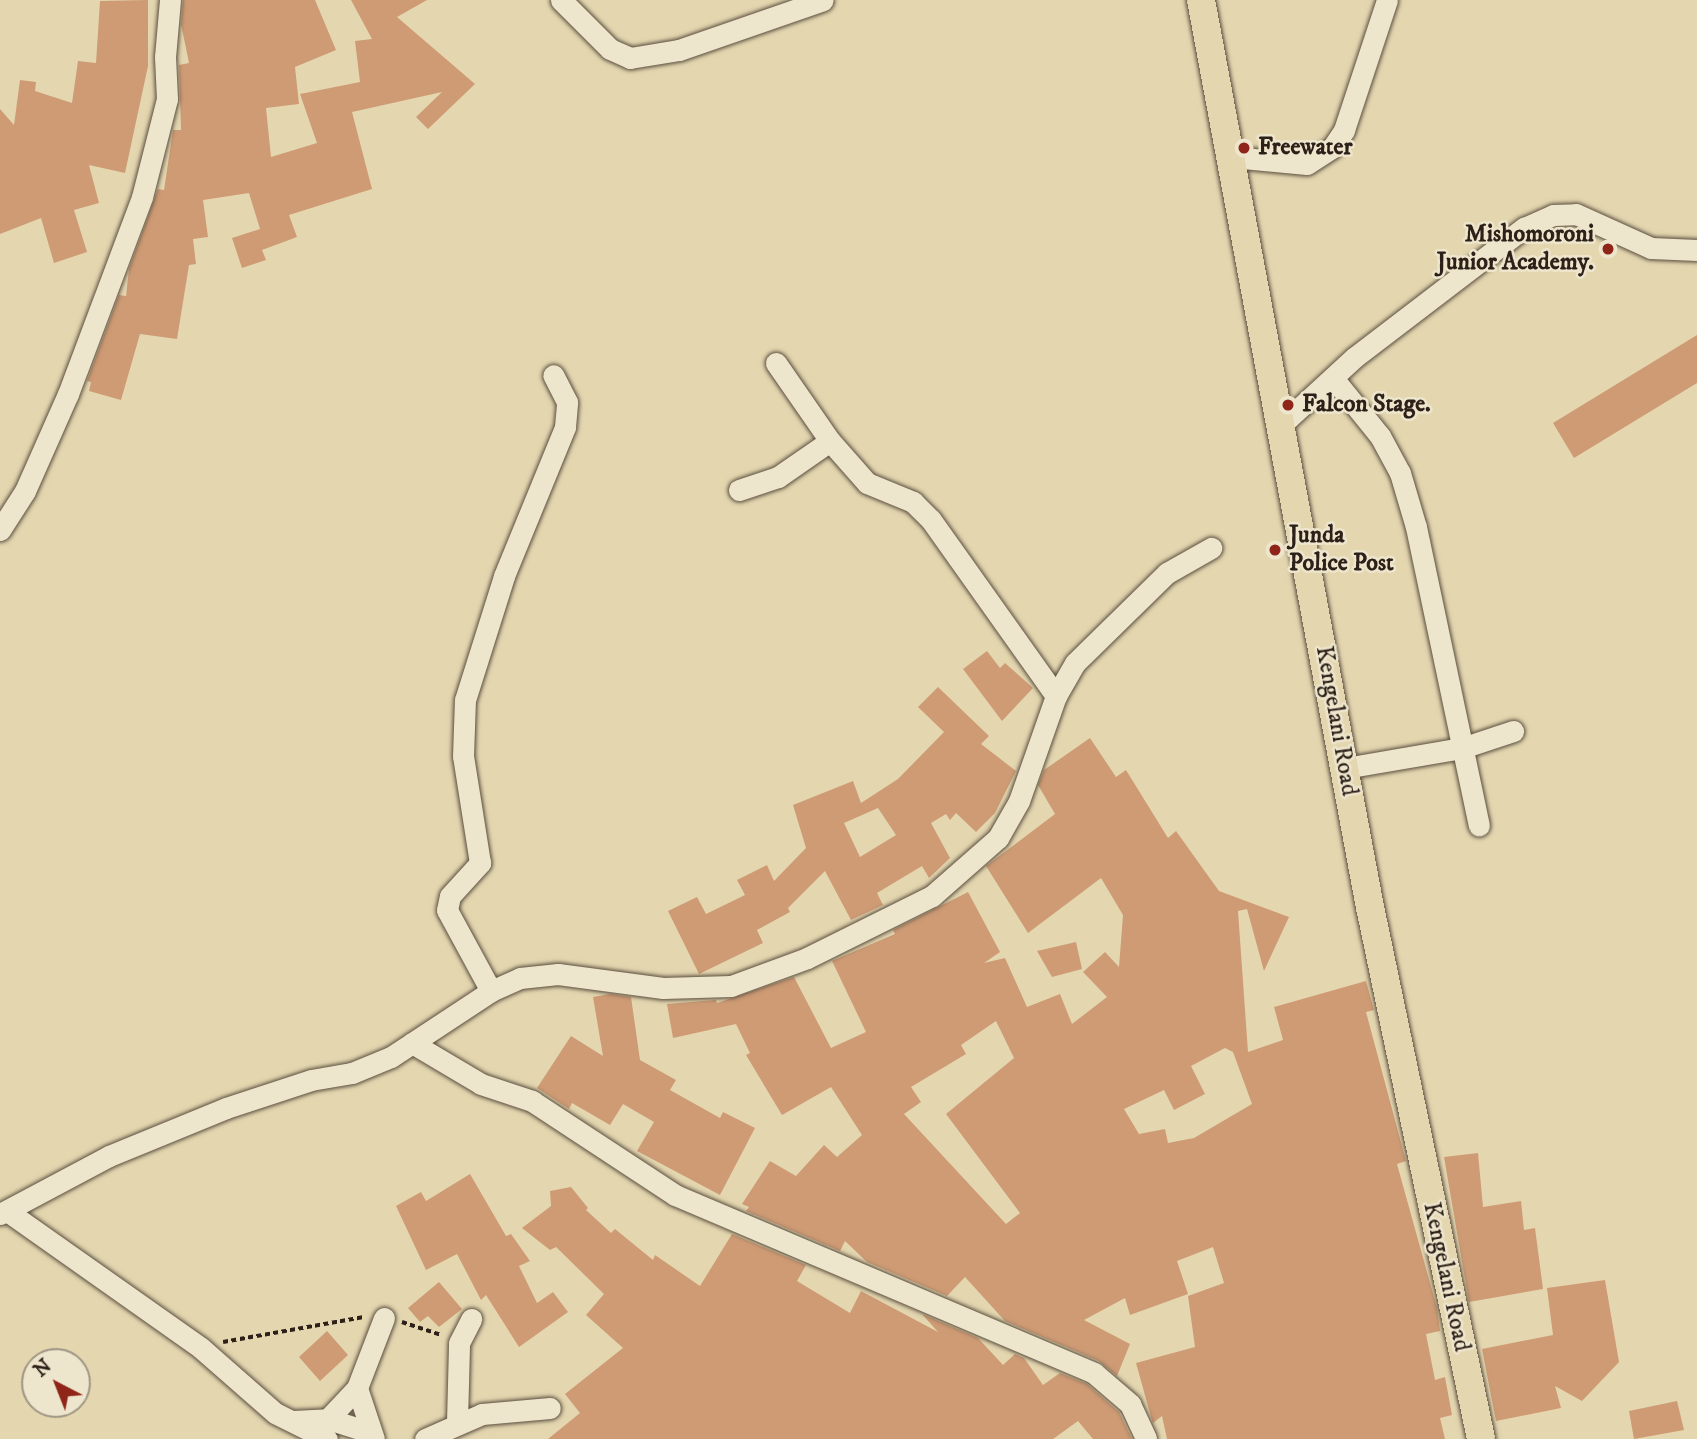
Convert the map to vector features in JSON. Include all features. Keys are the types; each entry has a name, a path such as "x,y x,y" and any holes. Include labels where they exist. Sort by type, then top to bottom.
{"main road":[{"name":"Kengelani Road","path":"1201,0 1402,1070 1481,1439"}],"street":[{"path":"0,530 25,491 68,394 142,197 167,99 165,57 170,0"},
{"path":"561,0 610,49 630,58 679,50 823,0"},
{"path":"1232,157 1307,164 1332,148 1344,130 1387,0"},
{"path":"1281,425 1333,378 1524,228 1553,215 1576,214 1651,248 1697,250"},
{"path":"776,363 830,440 871,486 906,498 922,509 1056,696"},
{"path":"491,991 447,910 450,896 480,863 463,756 465,700 504,576 565,427 567,402 553,375"},
{"path":"1333,378 1380,436 1400,473 1416,527 1479,825"},
{"path":"739,490 778,477 830,440"},
{"path":"357,1388 371,1436 292,1421 263,1404 201,1348 4,1212 109,1156 226,1108 311,1080 352,1073 412,1042 491,991 520,978 558,974 663,988 741,984 932,896 998,838 1019,801 1056,696 1075,663 1122,614 1167,573 1211,548"},
{"path":"1345,768 1462,748 1513,731"},
{"path":"412,1042 481,1084 532,1101 675,1195 1094,1373 1130,1404 1146,1439"},
{"path":"328,1429 357,1388 384,1318"},
{"path":"457,1422 459,1343 471,1319"},
{"path":"425,1439 457,1422 482,1414 551,1408"}],"path":[{"path":"201,1348 351,1316 384,1318 420,1325 459,1343"}],"building":[{"path":"148,0 148,66 125,173 89,165 99,203 74,210 87,252 54,263 41,218 0,234 0,109 14,125 20,80 36,82 35,91 72,103 78,61 96,63 100,1"},
{"path":"183,0 315,0 336,50 295,67 299,104 266,108 271,157 317,143 300,94 360,82 355,41 372,39 351,0 427,0 397,17 475,84 428,129 416,117 442,92 352,112 372,189 289,215 297,237 262,250 266,260 242,268 232,238 260,229 249,193 203,200 208,237 193,239 196,264 189,265 177,339 140,334 121,400 89,391 91,382 87,381 119,295 126,296 129,269 158,189 164,190 173,130 181,130 179,65 189,63 181,24"},
{"path":"1697,335 1697,383 1574,458 1553,423"},
{"path":"987,651 1000,668 1005,663 1033,688 1002,721 963,669"},
{"path":"938,687 989,736 981,744 1016,771 995,813 976,832 956,813 950,820 946,814 931,823 950,858 929,878 922,866 877,893 883,905 851,920 825,871 788,908 790,912 757,930 763,943 699,974 668,911 697,897 706,914 745,895 737,880 767,865 774,881 806,848 793,805 853,781 861,803 898,779 944,732 918,707","holes":["878,808 896,835 860,857 844,823"]},
{"path":"1090,738 1116,777 1126,770 1168,838 1176,831 1219,891 1289,917 1264,971 1247,909 1238,911 1248,1052 1283,1040 1274,1007 1366,981 1374,1010 1366,1012 1406,1161 1397,1164 1437,1308 1440,1331 1426,1334 1435,1380 1445,1377 1452,1415 1440,1418 1445,1439 1167,1439 1162,1416 1153,1423 1136,1363 1195,1347 1188,1296 1224,1283 1213,1247 1177,1261 1188,1294 1130,1315 1125,1298 1084,1320 1130,1344 1117,1376 1099,1361 1005,1321 965,1277 947,1296 867,1262 845,1241 840,1251 746,1211 749,1207 742,1204 770,1161 796,1176 824,1145 837,1157 862,1135 831,1087 782,1115 746,1055 750,1053 736,1024 673,1038 667,1004 716,1000 717,1003 794,977 831,1048 866,1032 832,961 895,934 893,930 968,892 1000,952 984,963 1005,958 1027,1007 1060,994 1072,1024 1107,997 1083,972 1105,952 1119,967 1123,915 1101,878 1028,933 986,866 1055,814 1038,785 1044,770","holes":["996,1021 1014,1058 946,1114 1020,1213 1006,1224 904,1114 921,1102 911,1087 966,1054 961,1045","1225,1048 1233,1052 1252,1104 1194,1138 1168,1143 1165,1129 1139,1134 1124,1109 1164,1090 1174,1110 1205,1094 1191,1066"]},
{"path":"1076,942 1082,969 1052,977 1037,951"},
{"path":"610,994 631,997 640,1060 676,1080 670,1090 720,1118 723,1112 755,1128 720,1195 637,1151 654,1122 623,1104 610,1125 572,1103 569,1109 537,1088 571,1036 603,1056 593,997"},
{"path":"1478,1153 1483,1207 1521,1201 1524,1230 1535,1228 1543,1289 1469,1302 1444,1157"},
{"path":"470,1174 506,1236 511,1234 530,1261 519,1266 537,1303 553,1292 568,1312 519,1347 486,1295 481,1300 457,1254 426,1270 396,1206 421,1192 426,1201"},
{"path":"571,1187 588,1208 586,1210 611,1233 615,1229 653,1260 655,1255 700,1286 732,1234 806,1265 797,1281 850,1313 861,1291 938,1332 922,1314 978,1338 1003,1365 1015,1354 1024,1358 1043,1385 1060,1373 1087,1384 1119,1412 1132,1439 1093,1439 1078,1421 1053,1439 548,1439 580,1413 565,1394 623,1348 586,1315 604,1294 556,1247 550,1250 522,1228 551,1206 550,1191"},
{"path":"1605,1280 1619,1362 1582,1401 1555,1386 1561,1408 1496,1421 1482,1349 1553,1335 1547,1288"},
{"path":"439,1282 462,1309 439,1327 428,1316 420,1322 408,1308"},
{"path":"327,1331 348,1355 320,1381 299,1357"},
{"path":"1677,1401 1684,1430 1634,1439 1629,1411"}],"place":[{"name":"Freewater","path":"1244,148"},
{"name":"Mishomoroni Junior Academy.","path":"1608,249"},
{"name":"Falcon Stage.","path":"1288,405"},
{"name":"Junda Police Post","path":"1275,550"}]}
